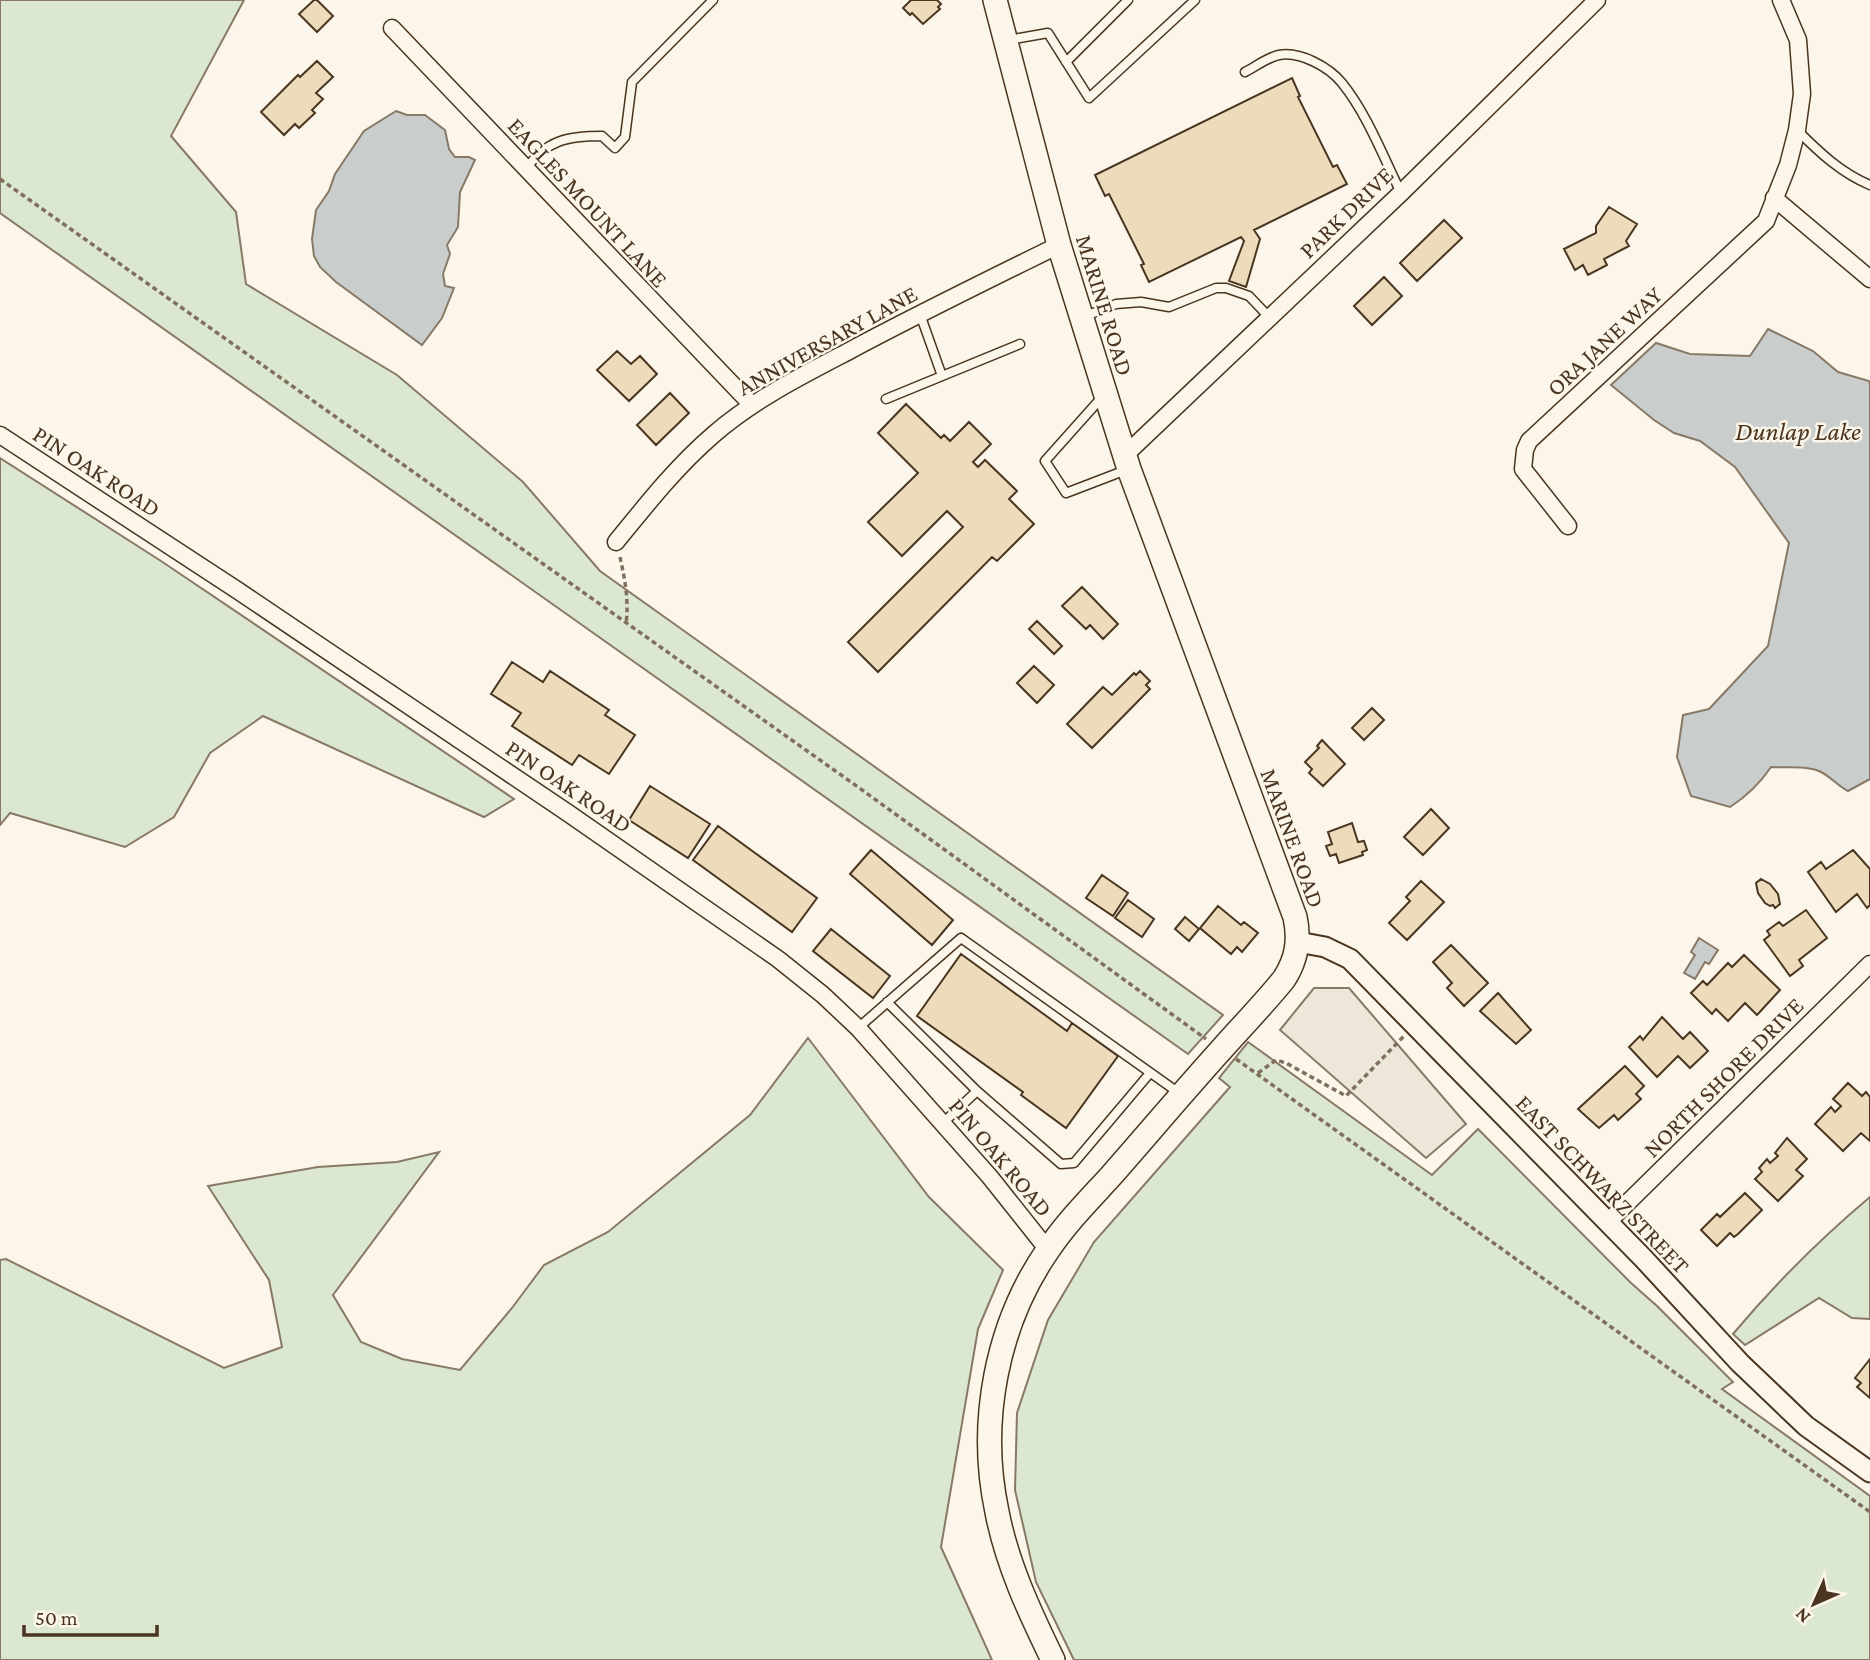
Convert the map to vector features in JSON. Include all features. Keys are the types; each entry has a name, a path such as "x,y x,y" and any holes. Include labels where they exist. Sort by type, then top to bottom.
{"main road":[{"name":"MARINE ROAD","path":"995,0 1059,245 1105,394 1127,462 1295,917 1298,942 1293,965 1284,979 1076,1212 1048,1250 1023,1294 1006,1336 992,1397 989,1440 995,1501 1007,1551 1025,1600 1053,1660"}],"street":[{"name":"PARK DRIVE","path":"1127,462 1269,317 1597,0"},
{"path":"1781,0 1798,40 1802,94 1788,165 1774,198 1870,279"},
{"name":"EAGLES MOUNT LANE","path":"392,28 752,405"},
{"name":"ORA JANE WAY","path":"1568,526 1523,469 1524,450 1529,441 1766,221 1774,198"},
{"name":"ANNIVERSARY LANE","path":"617,542 682,463 752,405 782,386 920,314 1059,245"},
{"name":"PIN OAK ROAD","path":"0,435 237,590 579,820 778,959 823,995 858,1028 944,1122 1048,1250"},
{"name":"EAST SCHWARZ STREET","path":"1298,942 1325,947 1350,959 1608,1222 1740,1363 1806,1426 1870,1472"},
{"name":"NORTH SHORE DRIVE","path":"1608,1222 1870,964"}],"lane":[{"path":"526,170 537,153 559,141 579,136 602,136 615,148 625,137 632,82 713,0"},
{"path":"1066,62 1128,0"},
{"path":"1005,40 1048,33 1089,98 1195,0"},
{"path":"1245,72 1279,55 1306,58 1341,81 1401,192"},
{"path":"1797,130 1817,151 1838,167 1870,185"},
{"path":"1081,318 1116,304 1141,302 1169,307 1216,288 1226,288 1249,296 1269,317"},
{"path":"920,314 942,376"},
{"path":"886,399 1020,344"},
{"path":"1105,394 1045,461 1066,494 1127,462"},
{"path":"858,1028 961,937 1181,1095"},
{"path":"887,1002 977,1091 1062,1164 1073,1163 1150,1073"},
{"path":"944,1122 977,1091"}],"path":[{"path":"0,179 892,812 1212,1043"},
{"path":"617,542 627,589 626,624"},
{"path":"1258,1074 1276,1060 1346,1097 1415,1025"},
{"path":"1232,1057 1870,1512"}],"green space":[{"path":"0,0 244,0 171,136 236,212 246,284 397,375 523,482 600,571 1223,1015 1188,1054 0,213"},
{"path":"0,458 161,561 514,799 484,817 263,716 210,753 174,817 125,847 10,813 0,825"},
{"path":"808,1038 929,1197 1003,1270 978,1329 941,1547 992,1660 0,1660 0,1260 6,1259 224,1368 282,1347 269,1280 208,1186 318,1167 397,1162 439,1152 333,1295 361,1342 402,1359 460,1370 544,1265 608,1232 750,1115"},
{"path":"1248,1042 1432,1175 1478,1129 1733,1382 1722,1389 1870,1496 1870,1660 1074,1660 1036,1582 1015,1490 1017,1413 1048,1320 1094,1242 1230,1087 1219,1078"},
{"path":"1870,1197 1870,1319 1852,1318 1819,1298 1745,1345 1733,1334 1798,1262"}],"shaded area":[{"path":"1314,988 1349,988 1466,1124 1426,1158 1280,1030"}],"water":[{"path":"396,111 407,115 425,115 445,130 449,149 455,157 475,160 460,192 458,227 447,245 450,254 443,274 445,286 454,288 442,318 422,345 336,282 320,267 314,256 312,239 316,210 329,191 335,174 364,131"},
{"name":"Dunlap Lake","path":"1768,329 1813,351 1838,372 1869,381 1870,384 1870,779 1848,791 1816,770 1771,767 1752,790 1730,807 1691,796 1677,757 1683,715 1709,709 1768,646 1789,543 1735,467 1700,441 1674,433 1654,420 1611,385 1656,343 1690,354 1750,356"},
{"path":"1699,938 1718,950 1709,964 1705,962 1695,979 1684,973 1695,955 1691,952"}],"building":[{"path":"314,0 333,16 317,32 299,14"},
{"path":"911,0 937,0 941,4 938,7 940,9 923,24 903,8"},
{"path":"317,61 333,77 316,93 323,99 312,110 315,113 299,128 295,124 284,135 261,112 298,75 300,77"},
{"path":"1292,78 1300,96 1298,97 1333,167 1337,165 1347,184 1254,230 1260,239 1246,287 1229,281 1244,241 1241,237 1149,282 1141,265 1144,264 1109,194 1105,196 1095,175"},
{"path":"1609,207 1637,224 1626,241 1629,246 1604,259 1607,265 1588,275 1583,265 1575,270 1564,249 1596,233 1596,226"},
{"path":"1444,220 1462,238 1417,281 1400,263"},
{"path":"1384,277 1402,296 1372,325 1354,306"},
{"path":"617,351 631,364 640,356 657,374 629,401 597,370"},
{"path":"670,393 689,413 656,445 637,425"},
{"path":"906,404 941,438 944,435 950,441 969,422 991,444 973,462 978,467 985,460 1017,491 1009,499 1034,524 997,561 992,557 878,672 848,642 963,527 947,511 902,556 868,522 918,473 878,433"},
{"path":"1082,587 1118,624 1103,639 1090,625 1086,629 1062,606"},
{"path":"1037,621 1062,646 1054,654 1029,629"},
{"path":"512,662 543,682 550,671 609,710 605,715 635,735 609,774 579,755 572,765 512,726 521,713 491,694"},
{"path":"1034,666 1054,685 1037,703 1017,683"},
{"path":"1140,671 1150,681 1146,685 1150,689 1092,748 1067,724 1103,687 1112,695 1134,673 1136,675"},
{"path":"1372,708 1384,720 1364,740 1352,728"},
{"path":"1322,740 1345,764 1323,786 1309,773 1312,769 1305,762 1319,748 1317,746"},
{"path":"650,786 710,824 688,858 629,820"},
{"path":"1431,809 1449,828 1423,855 1404,837"},
{"path":"1352,823 1358,842 1364,841 1367,850 1362,852 1363,855 1339,863 1336,854 1330,856 1326,846 1332,844 1328,832"},
{"path":"718,826 817,898 792,932 693,860"},
{"path":"871,850 953,920 932,945 850,874"},
{"path":"1853,850 1870,869 1870,905 1867,908 1857,894 1836,912 1808,872 1821,862 1826,869"},
{"path":"1102,875 1128,893 1113,916 1086,898"},
{"path":"1761,879 1770,884 1778,894 1780,904 1775,908 1765,903 1758,893 1756,883"},
{"path":"1421,881 1444,902 1407,940 1389,923 1410,901 1406,897"},
{"path":"1128,900 1154,919 1142,937 1115,918"},
{"path":"1218,906 1241,925 1244,922 1258,933 1242,952 1237,947 1231,954 1200,928"},
{"path":"1806,910 1827,938 1799,960 1803,966 1790,976 1764,940 1770,935 1767,931 1779,922 1783,926"},
{"path":"1185,917 1199,929 1189,941 1175,929"},
{"path":"831,929 890,976 873,998 813,951"},
{"path":"1451,945 1488,983 1464,1006 1447,988 1452,983 1433,962"},
{"path":"961,954 1067,1031 1072,1023 1118,1056 1066,1128 1021,1095 1023,1092 917,1016"},
{"path":"1744,955 1780,990 1757,1015 1745,1003 1728,1021 1716,1009 1712,1014 1691,993 1703,981 1707,985 1728,963 1732,967"},
{"path":"1498,993 1531,1030 1516,1044 1480,1011"},
{"path":"1662,1017 1683,1039 1690,1032 1708,1051 1690,1068 1678,1056 1657,1077 1629,1047 1640,1036 1643,1040"},
{"path":"1625,1066 1644,1086 1636,1094 1641,1099 1618,1120 1614,1115 1599,1128 1578,1109"},
{"path":"1848,1083 1862,1096 1866,1092 1870,1097 1870,1141 1861,1133 1843,1151 1815,1124 1831,1107 1835,1112 1841,1106 1833,1099"},
{"path":"1787,1138 1807,1159 1796,1170 1803,1176 1778,1201 1755,1179 1762,1172 1759,1168 1767,1159 1770,1163 1778,1156 1775,1153"},
{"path":"1745,1193 1762,1210 1738,1234 1734,1237 1730,1233 1717,1246 1701,1230 1717,1214 1720,1217"},
{"path":"1870,1359 1870,1398 1857,1387 1861,1383 1855,1378"}]}
